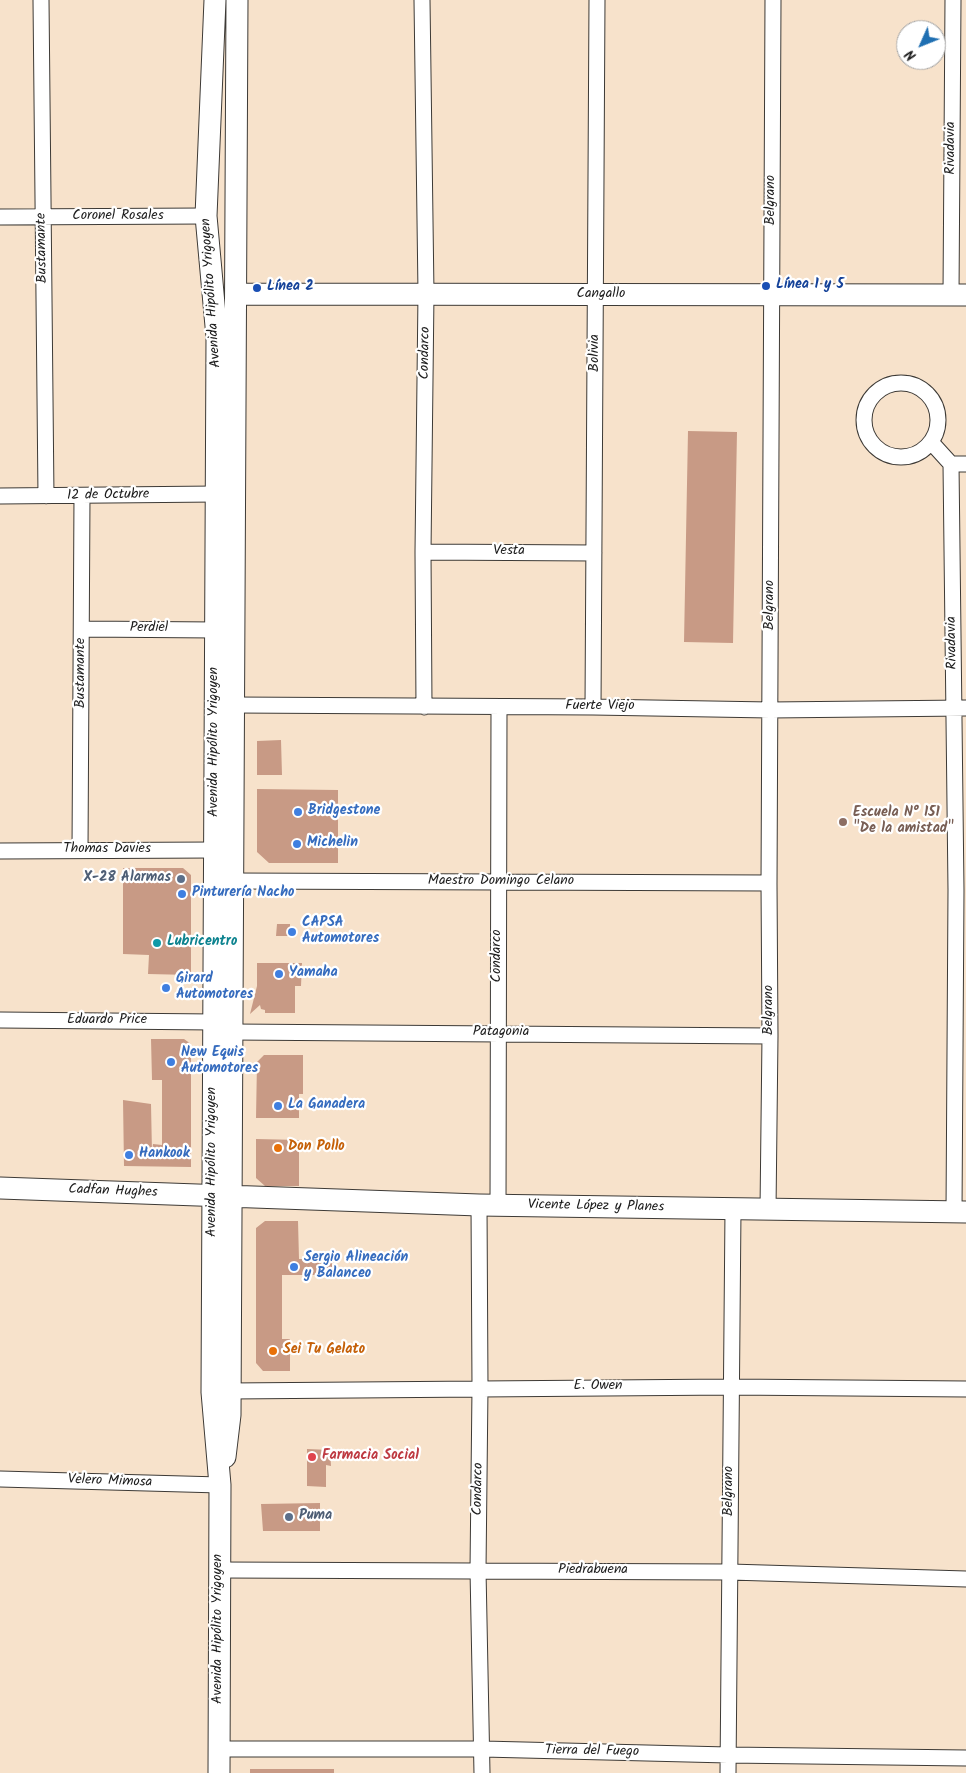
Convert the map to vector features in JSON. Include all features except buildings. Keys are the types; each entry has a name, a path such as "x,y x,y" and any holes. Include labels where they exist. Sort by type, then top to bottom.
{"main road":[{"name":"Avenida Hipólito Yrigoyen","path":"215,0 206,216 218,337 215,850 223,1027 223,1197 230,1391 229,1431 220,1485"},
{"name":"Avenida Hipólito Yrigoyen","path":"223,1027 233,881 237,0"},
{"path":"236,189 206,216 236,247"},
{"path":"210,264 236,294 218,337"},
{"name":"Cangallo","path":"236,294 958,295"},
{"name":"Cadfan Hughes","path":"0,1188 223,1197"},
{"name":"Avenida Hipólito Yrigoyen","path":"219,1773 220,1485 212,1392 223,1197"},
{"name":"Vicente López y Planes","path":"223,1197 732,1210 960,1212"}],"street":[{"name":"Bustamante","path":"41,0 46,496"},
{"name":"Condarco","path":"422,0 426,293 423,552 424,707"},
{"name":"Bolivia","path":"593,706 597,0"},
{"name":"Belgrano","path":"768,1210 773,0"},
{"name":"Rivadavia","path":"953,0 959,34 958,295"},
{"name":"Coronel Rosales","path":"0,217 206,216"},
{"path":"901,382 913,384 923,390 934,404 938,421 936,432 930,442 921,451 909,456 896,457 884,453 874,445 866,434 864,422 865,409 871,397 879,389 901,382"},
{"name":"Rivadavia","path":"930,442 958,464 960,708 956,890 961,1034 960,1212"},
{"name":"12 de Octubre","path":"0,496 217,494"},
{"name":"Bustamante","path":"80,850 82,496"},
{"name":"Vesta","path":"423,552 594,553"},
{"name":"Perdiel","path":"82,629 216,630"},
{"name":"Fuerte Viejo","path":"234,705 593,706 770,710 960,708"},
{"name":"Condarco","path":"482,1773 478,1570 480,1388 497,1033 499,707"},
{"name":"Thomas Davies","path":"0,851 215,850"},
{"name":"Maestro Domingo Celano","path":"233,881 769,884"},
{"name":"Eduardo Price","path":"0,1020 223,1027"},
{"name":"Patagonia","path":"223,1027 770,1036"},
{"name":"Belgrano","path":"728,1773 732,1210"},
{"name":"E. Owen","path":"230,1391 731,1387 966,1389"},
{"name":"Velero Mimosa","path":"0,1478 220,1485"},
{"name":"Piedrabuena","path":"220,1570 730,1572 966,1578"},
{"name":"Tierra del Fuego","path":"219,1748 483,1750 966,1758"}],"place":[{"name":"Línea 1 y 5","path":"766,286"},
{"name":"Línea 2","path":"257,288"},
{"name":"Bridgestone","path":"298,812"},
{"name":"Escuela N° 151 \"De la amistad\"","path":"843,822"},
{"name":"Michelin","path":"297,844"},
{"name":"X-28 Alarmas","path":"181,879"},
{"name":"Pinturería Nacho","path":"182,894"},
{"name":"CAPSA Automotores","path":"292,932"},
{"name":"Lubricentro","path":"157,943"},
{"name":"Yamaha","path":"279,974"},
{"name":"Girard Automotores","path":"166,988"},
{"name":"New Equis Automotores","path":"171,1062"},
{"name":"La Ganadera","path":"278,1106"},
{"name":"Don Pollo","path":"278,1148"},
{"name":"Hankook","path":"129,1155"},
{"name":"Sergio Alineación y Balanceo","path":"294,1267"},
{"name":"Sei Tu Gelato","path":"273,1351"},
{"name":"Farmacia Social","path":"312,1457"},
{"name":"Puma","path":"289,1517"}]}
